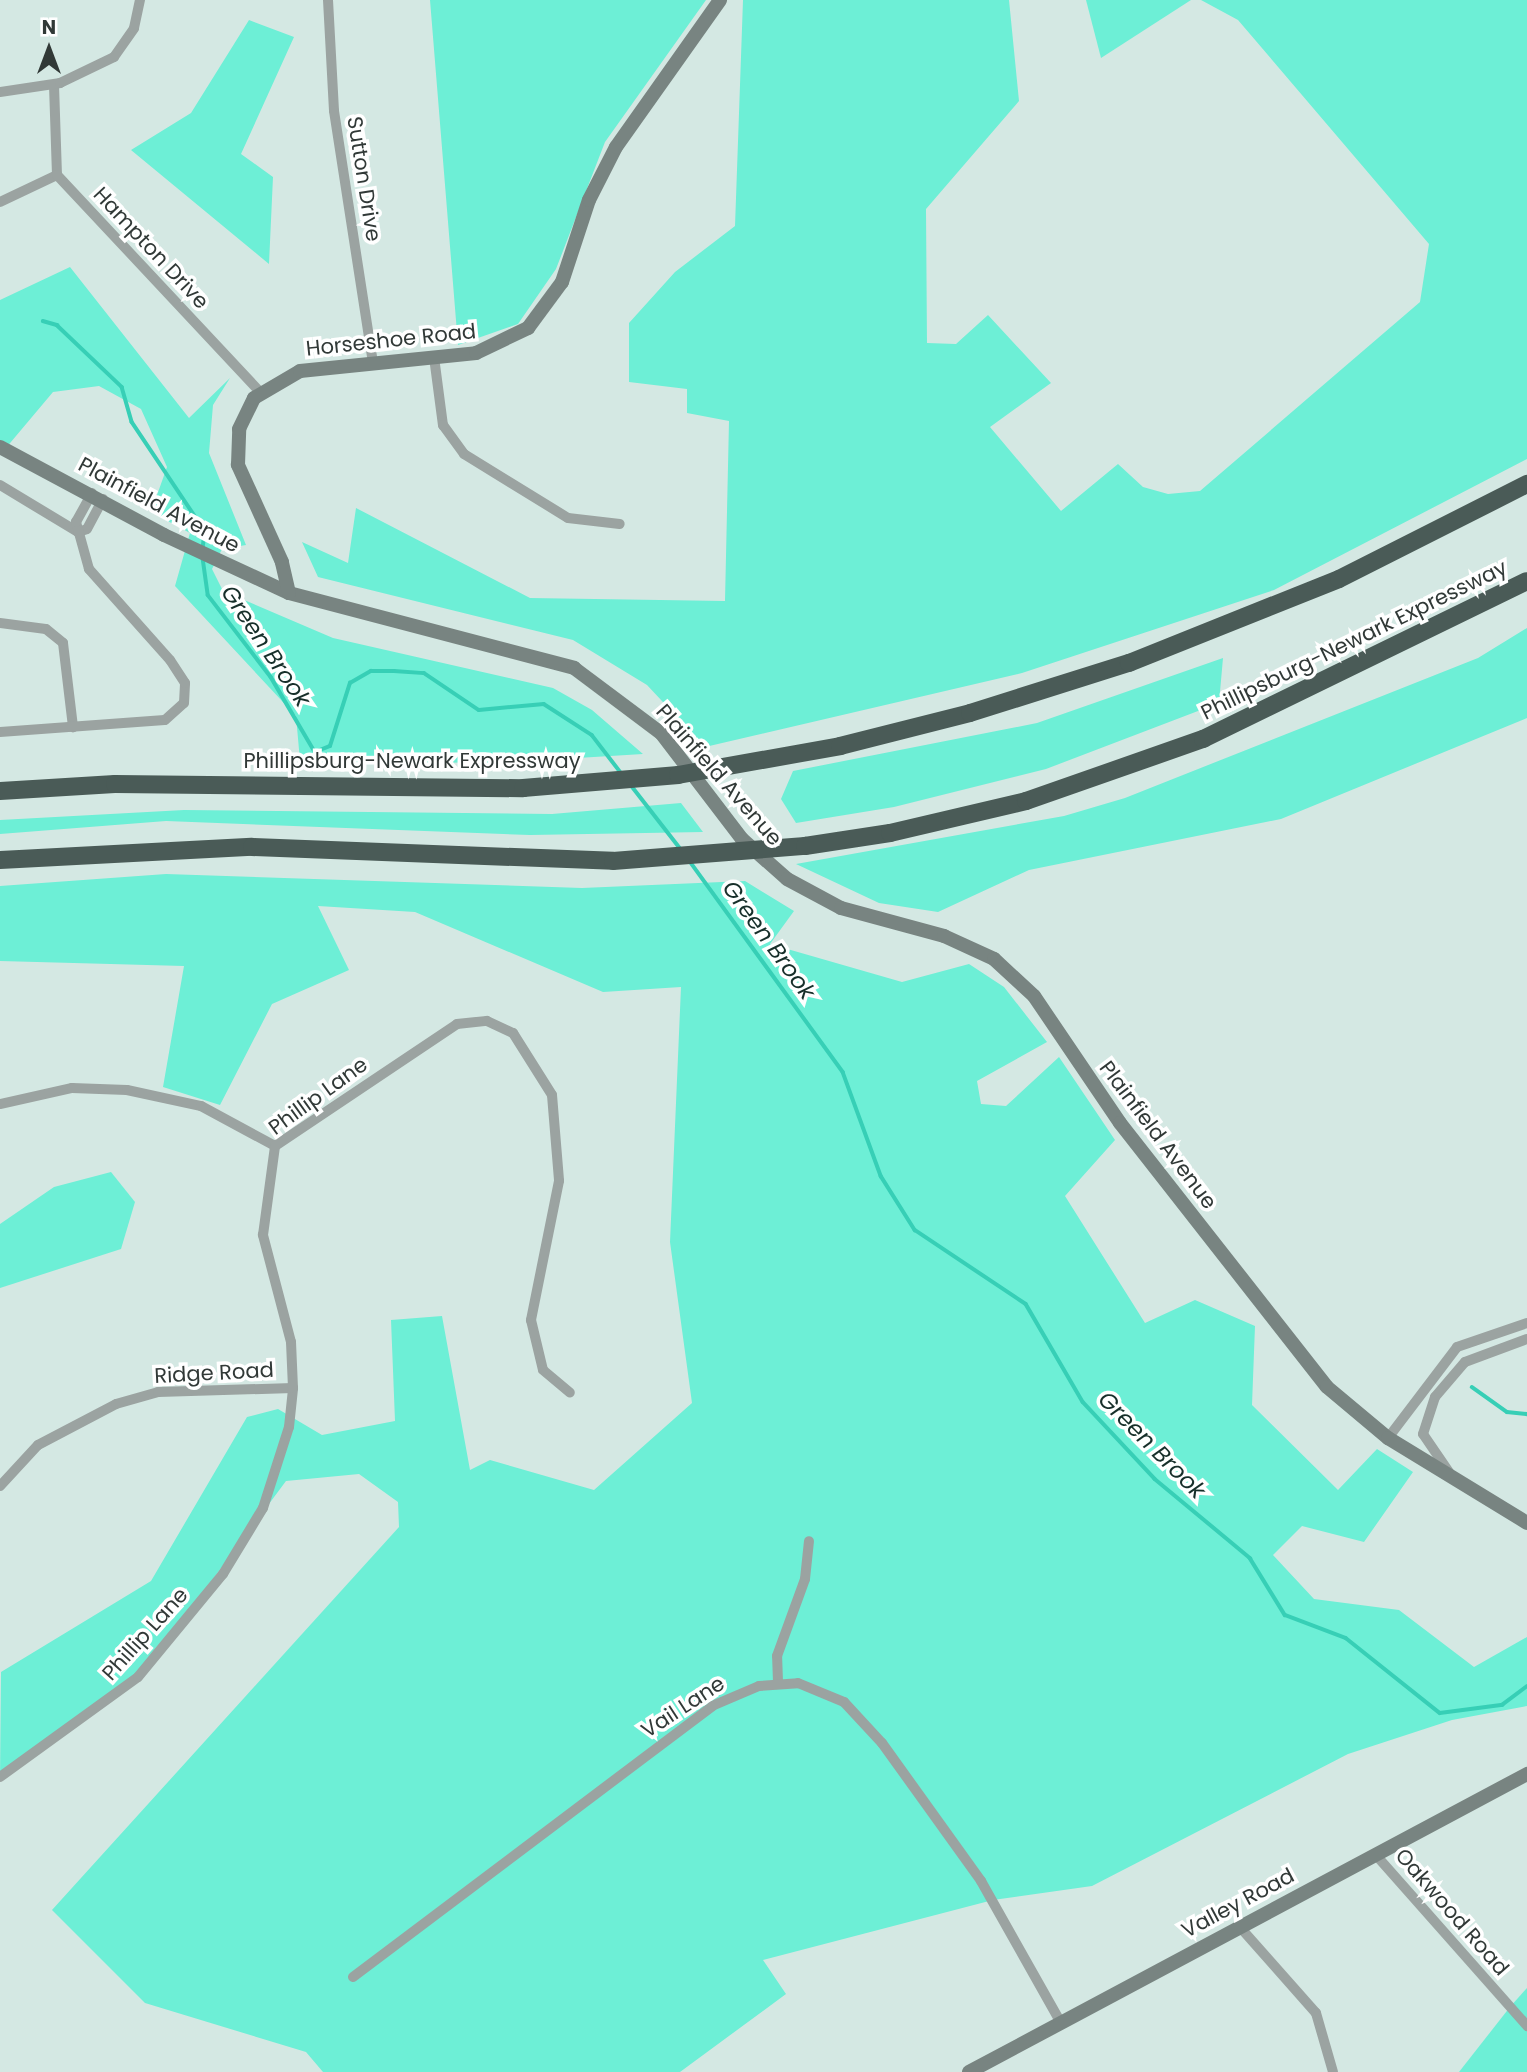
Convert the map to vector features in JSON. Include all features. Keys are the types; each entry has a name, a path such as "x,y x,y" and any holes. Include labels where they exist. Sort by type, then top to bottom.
{"highway":[{"name":"Phillipsburg-Newark Expressway","path":"0,791 116,784 523,788 678,775 840,746 970,713 1142,658 1339,579 1527,484"},
{"name":"Phillipsburg-Newark Expressway","path":"0,860 252,847 560,861 740,853 890,833 1026,801 1203,740 1527,581"}],"main road":[{"name":"Horseshoe Road","path":"260,392 300,371 490,350 539,318 562,282 582,217 616,146 720,0"},
{"path":"260,392 239,429 237,465 282,562 289,593"},
{"name":"Plainfield Avenue","path":"0,447 98,496 191,549 289,593 357,616 538,655 589,677 661,733 742,839 787,879 841,908 957,940 1007,969 1034,996 1120,1123 1308,1365 1388,1438 1527,1523"},
{"name":"Valley Road","path":"969,2072 1060,2021 1527,1774"}],"street":[{"path":"0,92 54,85 114,57 134,28 140,0"},
{"name":"Sutton Drive","path":"328,0 334,111 373,363"},
{"path":"0,202 57,175 54,85"},
{"name":"Hampton Drive","path":"57,175 260,392"},
{"path":"434,357 443,425 464,454 568,519 620,524"},
{"path":"0,485 78,532 96,581 185,683 184,703 172,718 0,732"},
{"path":"78,532 87,529 98,496"},
{"path":"0,623 46,629 63,643 72,727"},
{"name":"Phillip Lane","path":"0,1777 122,1692 223,1574 277,1473 292,1388 291,1342 263,1234 275,1146 457,1024 487,1021 513,1032 540,1069 559,1121 556,1208 531,1320 543,1370 570,1393"},
{"path":"0,1104 72,1088 127,1090 201,1106 275,1146"},
{"path":"1388,1438 1457,1347 1527,1323"},
{"path":"1455,1481 1423,1434 1424,1416 1465,1362 1527,1339"},
{"name":"Ridge Road","path":"0,1486 38,1445 116,1404 158,1392 292,1388"},
{"path":"810,1541 805,1579 777,1656 778,1682 826,1692 867,1724 981,1881 1060,2021"},
{"name":"Vail Lane","path":"353,1978 712,1706 778,1682"},
{"name":"Oakwood Road","path":"1375,1854 1527,2026"},
{"path":"1239,1926 1316,2013 1333,2072"}],"green space":[{"path":"430,0 706,0 605,142 556,269 518,324 458,345"},
{"path":"743,0 1009,0 1019,101 926,209 927,343 956,344 988,315 1051,383 990,427 1061,511 1118,464 1143,487 1168,494 1200,491 1420,302 1429,244 1238,20 1201,0 1527,0 1527,459 1274,590 1022,673 705,747 647,685 573,640 318,577 302,542 348,563 356,508 530,598 725,601 729,421 687,413 687,389 629,382 629,323 675,272 735,226"},
{"path":"1086,0 1191,0 1101,58"},
{"path":"249,20 294,37 241,154 273,177 269,264 131,150 191,113"},
{"path":"70,267 189,418 230,378 213,405 209,453 246,545 222,549 212,569 223,591 333,638 553,688 592,710 643,754 495,763 300,761 296,716 175,586 190,533 151,512 167,467 141,409 99,386 53,392 0,455 0,300"},
{"path":"1527,628 1527,718 1281,819 1029,870 938,912 879,903 796,864 1064,816 1125,798 1478,658"},
{"path":"1223,658 1219,703 1046,769 894,807 796,823 781,799 793,771 1037,723"},
{"path":"681,803 703,832 530,835 166,821 0,834 0,820 184,810 552,814"},
{"path":"166,874 582,888 745,881 794,911 770,944 902,982 969,964 1004,987 1047,1042 977,1081 981,1104 1006,1106 1059,1057 1115,1140 1065,1196 1145,1323 1195,1300 1255,1326 1252,1405 1338,1490 1377,1449 1413,1472 1364,1542 1302,1526 1273,1555 1314,1599 1399,1610 1474,1667 1527,1637 1527,1706 1452,1720 1348,1754 1092,1886 993,1900 763,1960 786,1994 680,2072 323,2072 306,2052 145,2003 52,1910 399,1527 398,1502 359,1474 286,1481 149,1665 0,1781 1,1672 151,1581 247,1417 278,1409 322,1435 395,1421 391,1320 442,1316 470,1470 490,1460 594,1490 692,1403 670,1242 681,987 603,992 415,912 318,906 349,970 272,1004 220,1105 163,1087 184,966 0,961 0,886"},
{"path":"111,1172 135,1202 121,1249 0,1288 0,1224 54,1187"},
{"path":"1527,1988 1527,2072 1459,2072 1510,2007"}],"waterway":[{"name":"Green Brook","path":"43,321 57,325 122,387 132,422 205,531 203,551"},
{"name":"Green Brook","path":"203,558 208,595 271,677 315,752 330,746 350,683 371,671 424,673 479,710 544,704 592,735 622,774"},
{"name":"Green Brook","path":"631,785 680,848"},
{"name":"Green Brook","path":"689,860 843,1072 881,1176 915,1230 1026,1304 1083,1402 1155,1479 1250,1558 1285,1615 1346,1638 1440,1713 1502,1705 1527,1686"},
{"path":"1472,1387 1507,1412 1527,1414"}]}
